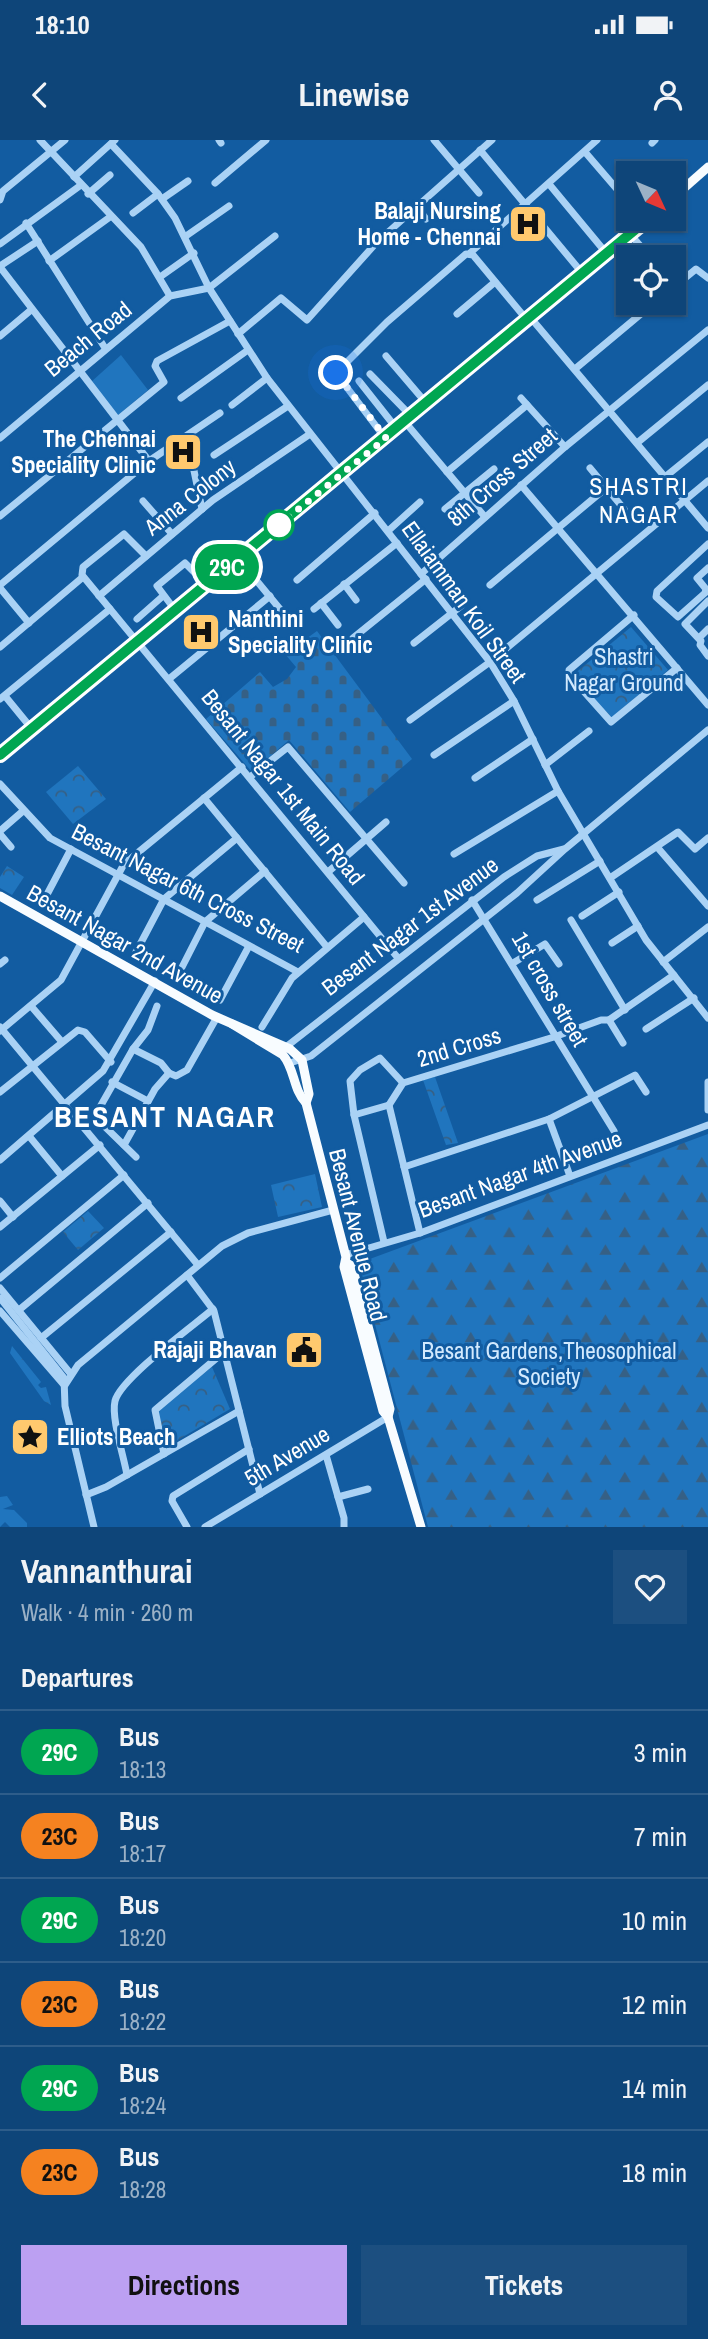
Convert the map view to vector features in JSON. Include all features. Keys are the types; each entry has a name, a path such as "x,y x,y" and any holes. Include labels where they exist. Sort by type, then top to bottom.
{"main road":[{"path":"686,186 708,167"},
{"path":"0,755 343,474 633,231"},
{"name":"Besant Nagar 2nd Avenue","path":"0,896 155,981 215,1021 238,1024 280,1049"},
{"path":"280,1049 302,1060 309,1094 306,1103"},
{"path":"280,1049 290,1063"},
{"name":"Besant Avenue Road","path":"290,1063 300,1097 306,1103 346,1259 352,1266 390,1409 388,1417 421,1527"}],"street":[{"path":"40,140 88,194 141,247 170,296"},
{"path":"0,200 3,191 65,140"},
{"path":"215,183 265,140"},
{"path":"434,140 480,193"},
{"path":"238,334 281,298 306,320 377,242 458,167 492,140"},
{"path":"386,438 336,373 387,322 470,253 597,140"},
{"path":"74,177 113,142"},
{"name":"Ellaiamman Koil Street","path":"113,142 160,196 186,236 209,288 267,378 490,662 514,701 558,791 638,926 708,1018"},
{"path":"480,150 583,274"},
{"path":"585,152 616,188"},
{"path":"88,194 110,175"},
{"path":"133,213 188,181"},
{"path":"549,184 607,254"},
{"path":"0,244 81,185"},
{"path":"416,205 426,219"},
{"path":"186,236 229,206"},
{"path":"49,261 110,217"},
{"path":"26,223 105,348"},
{"path":"630,234 640,245"},
{"path":"209,288 275,236"},
{"path":"37,241 0,267 77,371 149,461"},
{"path":"160,277 194,253"},
{"path":"470,253 575,369 664,477 706,522"},
{"path":"686,278 699,269 708,278"},
{"path":"457,314 495,282"},
{"name":"Beach Road","path":"0,438 170,296 209,288"},
{"path":"0,336 31,310"},
{"path":"575,369 640,315"},
{"path":"0,516 164,382 155,366 157,361 230,321"},
{"name":"8th Cross Street","path":"354,638 565,447 708,330"},
{"path":"181,398 248,350"},
{"path":"386,356 426,404"},
{"path":"370,374 409,419 447,472 485,517"},
{"path":"232,405 267,378"},
{"path":"359,382 397,429"},
{"path":"637,443 708,384"},
{"path":"521,398 565,447"},
{"path":"447,472 527,405"},
{"path":"214,456 288,406"},
{"path":"29,623 0,587 149,461 220,413"},
{"name":"Anna Colony","path":"99,596 202,509 310,434"},
{"path":"664,477 708,442"},
{"path":"193,466 202,509"},
{"path":"590,468 624,509"},
{"path":"446,509 494,469"},
{"path":"410,720 490,662 708,481"},
{"path":"522,485 708,705"},
{"path":"490,585 606,488"},
{"path":"143,501 172,534"},
{"path":"388,531 420,502"},
{"path":"297,580 375,513"},
{"path":"0,647 83,577 83,567 124,534 146,556"},
{"path":"314,609 397,543"},
{"path":"708,544 657,591 656,597 678,617 706,591 697,578 708,568"},
{"path":"194,570 223,546"},
{"path":"238,558 289,621"},
{"path":"175,610 157,586 183,563 194,570 206,584"},
{"name":"Besant Nagar 1st Main Road","path":"83,577 139,641 398,958"},
{"path":"344,584 356,600"},
{"path":"137,619 163,596"},
{"path":"169,679 270,596"},
{"path":"703,640 685,624 708,601"},
{"path":"321,603 338,625"},
{"path":"414,642 461,606"},
{"path":"32,729 2,697 110,609"},
{"path":"634,615 568,672 611,722 677,668"},
{"path":"708,629 700,645 708,656"},
{"path":"434,755 514,701"},
{"path":"290,1063 302,1060 486,918 708,730"},
{"path":"545,765 589,731"},
{"path":"475,778 533,739"},
{"path":"250,777 288,747 404,883"},
{"path":"198,1265 1,1028 61,980 124,864 242,767"},
{"name":"Besant Nagar 6th Cross Street","path":"0,784 42,831 117,875 298,972 364,917"},
{"path":"454,854 558,791"},
{"path":"204,798 327,947"},
{"path":"11,847 0,833 23,811"},
{"path":"328,872 386,822"},
{"path":"610,878 658,848 677,832 695,849 708,838"},
{"path":"135,954 164,900 237,838"},
{"path":"658,848 708,906"},
{"path":"42,904 71,849"},
{"name":"Besant Nagar 1st Avenue","path":"280,1049 472,900 537,856 565,849"},
{"path":"537,900 600,861"},
{"path":"177,976 205,922 265,871"},
{"path":"582,916 619,892"},
{"name":"1st cross street","path":"472,900 486,918 554,1037 614,1131"},
{"path":"571,920 625,1010"},
{"path":"612,943 638,926"},
{"path":"663,962 708,927"},
{"path":"513,963 545,944 559,964"},
{"path":"220,1000 249,946"},
{"path":"262,1027 281,993 298,972"},
{"name":"2nd Cross","path":"389,1105 403,1083 554,1037 599,1020 609,1020 674,975"},
{"path":"0,1160 67,1105 111,1062 155,981"},
{"path":"646,1029 694,998"},
{"path":"700,1007 708,1000"},
{"path":"31,1006 62,1042"},
{"path":"136,1157 96,1114 112,1082 148,1031 157,1006"},
{"path":"609,1020 624,1043"},
{"path":"133,1049 161,1063 169,1073 177,1076 187,1070 215,1021"},
{"path":"0,1092 76,1030 82,1030 111,1062"},
{"path":"384,1242 354,1115 350,1081 360,1070 380,1058 403,1083"},
{"path":"124,1145 148,1101 169,1073"},
{"path":"404,1167 549,1119 635,1075 646,1092"},
{"path":"112,1082 148,1101"},
{"path":"708,1082 708,1110"},
{"path":"354,1115 389,1105 420,1233"},
{"path":"549,1119 570,1176"},
{"name":"Besant Nagar 4th Avenue","path":"346,1259 384,1242 420,1233 708,1125"},
{"path":"29,1136 62,1177"},
{"path":"0,1227 100,1145"},
{"path":"0,1278 124,1175"},
{"path":"0,1200 13,1217"},
{"path":"19,1310 148,1203"},
{"path":"94,1527 65,1406 65,1385 70,1373 222,1246 248,1233 333,1210"},
{"path":"41,1338 171,1232"},
{"path":"187,1275 213,1309 260,1494"},
{"path":"0,1288 70,1373"},
{"path":"0,1298 55,1364 65,1385"},
{"path":"127,1475 114,1410 116,1398 134,1376 213,1309"},
{"path":"0,1311 65,1385"},
{"path":"164,1454 155,1410 225,1351"},
{"path":"86,1495 240,1411"},
{"name":"5th Avenue","path":"205,1527 388,1417"},
{"path":"187,1527 172,1501 173,1496 249,1448"},
{"path":"326,1455 344,1527"},
{"path":"338,1497 368,1489"}],"green space":[{"path":"121,355 148,390 117,416 91,382"},
{"name":"Shastri Nagar Ground","path":"631,627 668,670 610,719 573,675"},
{"path":"317,631 412,759 350,812 289,740 252,772 206,719 260,672 273,687 287,679 296,667 285,654"},
{"path":"78,766 106,799 73,824 46,792"},
{"path":"7,866 24,877 12,895 0,888 0,877"},
{"path":"435,1077 458,1143 446,1145 423,1080"},
{"name":"Besant Gardens,Theosophical Society","path":"708,1134 708,1527 428,1527 359,1263"},
{"path":"315,1174 322,1207 278,1217 271,1185"},
{"path":"88,1211 104,1228 78,1250 63,1232"},
{"path":"12,1346 41,1382 38,1385 41,1388 46,1387 51,1405 44,1401 10,1353"},
{"path":"212,1367 230,1409 166,1447 156,1411"},
{"path":"7,1496 13,1505 3,1509 14,1510 27,1523 27,1527 10,1527 5,1522 0,1527 0,1497"}],"bus line":[{"name":"29C","path":"0,755 634,231"}],"place":[{"name":"Balaji Nursing Home - Chennai","path":"528,224"},
{"name":"The Chennai Speciality Clinic","path":"183,452"},
{"name":"Nanthini Speciality Clinic","path":"201,632"},
{"name":"Rajaji Bhavan","path":"304,1350"},
{"name":"Elliots Beach","path":"30,1437"}],"district":[{"name":"SHASTRI NAGAR","path":"639,501"},
{"name":"BESANT NAGAR","path":"165,1117"}],"route":[{"path":"279,525 386,438 336,373"}]}
